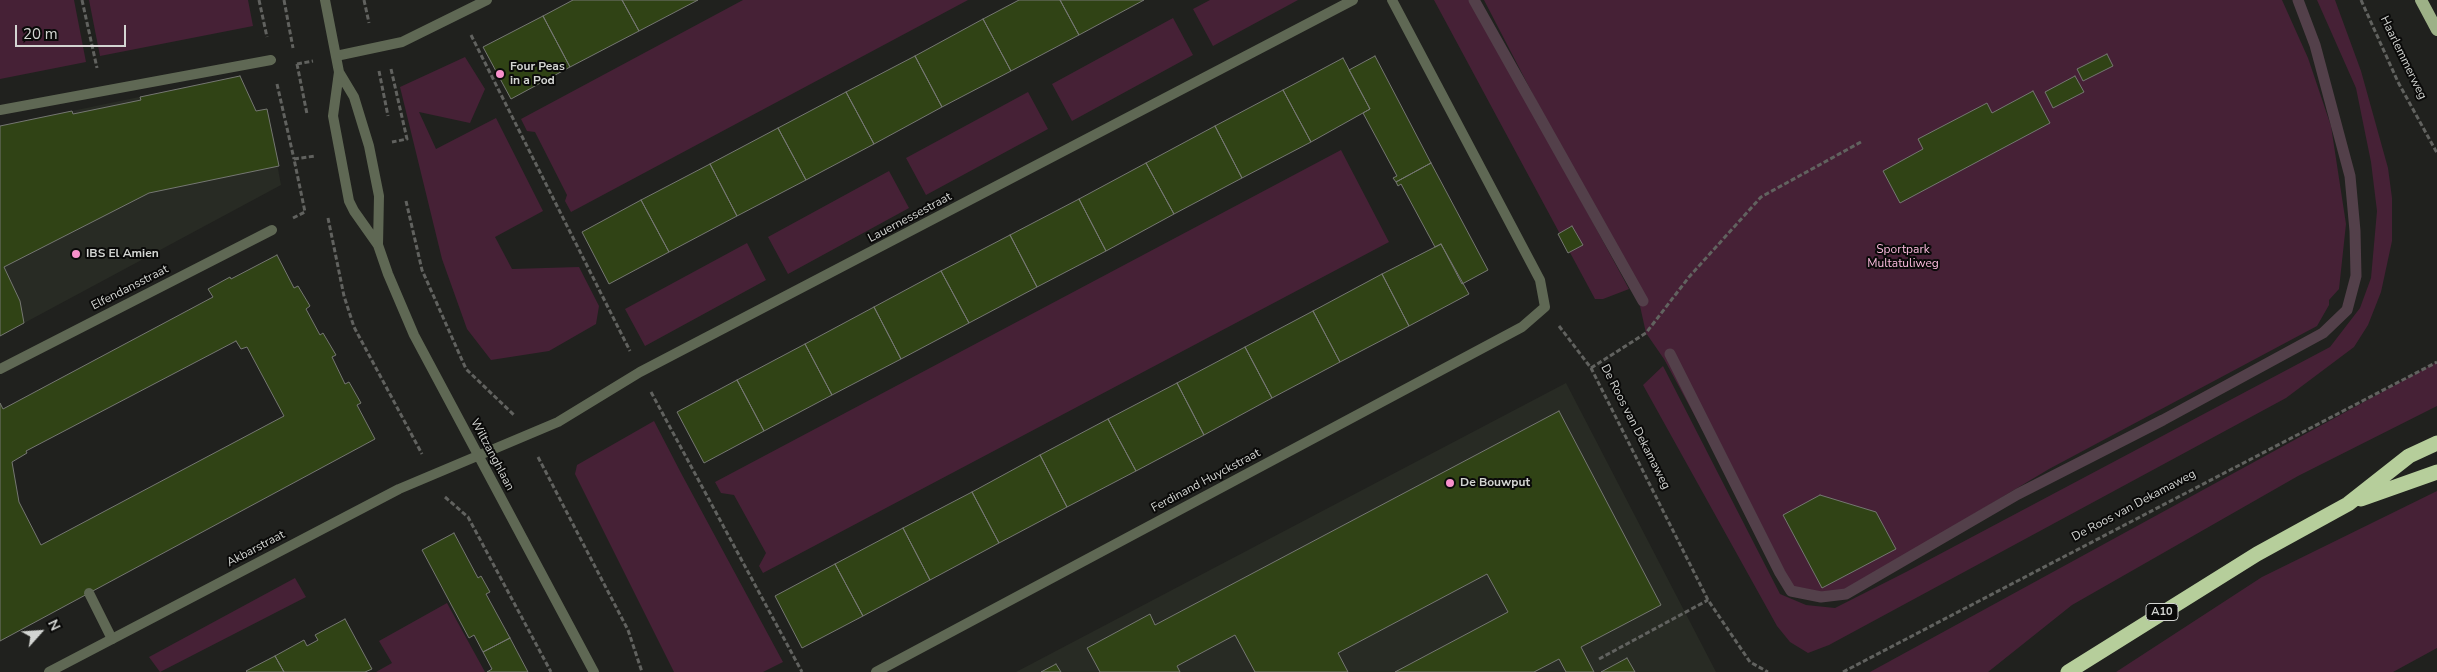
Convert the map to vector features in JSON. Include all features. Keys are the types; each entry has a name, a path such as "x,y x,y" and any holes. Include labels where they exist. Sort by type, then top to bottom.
{"highway":[{"name":"A10","path":"2348,504 2409,456 2437,443"},
{"name":"A10","path":"2068,672 2257,554 2348,504 2437,472"}],"main road":[{"path":"2421,0 2437,30"}],"street":[{"name":"Wiltzanghlaan","path":"324,0 338,72 333,116 347,192 354,211 378,245 414,335 594,672"},
{"path":"336,56 374,50 402,42 487,0"},
{"name":"Lauernessestraat","path":"478,455 528,436 558,422 640,372 1353,0"},
{"path":"1392,0 1540,280 1545,308"},
{"path":"0,110 272,60"},
{"name":"Wiltzanghlaan","path":"338,72 354,97 369,146 379,196 378,245"},
{"name":"Elfendansstraat","path":"0,369 272,230"},
{"name":"Ferdinand Huyckstraat","path":"876,672 1522,327 1545,308"},
{"name":"Akbarstraat","path":"49,672 399,489 478,455"},
{"path":"90,593 112,639"}],"path":[{"path":"82,0 102,91"},
{"path":"284,0 297,64"},
{"path":"364,0 390,123"},
{"name":"Haarlemmerweg","path":"2361,0 2398,82 2437,153"},
{"path":"460,15 640,372 802,672"},
{"path":"391,132 395,150"},
{"path":"1591,368 1646,333 1689,277 1761,196 1861,142"},
{"path":"403,192 422,270 466,369 519,420 628,630 642,672"},
{"path":"327,213 344,296 354,327 443,495 468,516 552,672"},
{"name":"De Roos van Dekamaweg","path":"1545,308 1591,368 1708,600 1750,662 1768,672"},
{"name":"De Roos van Dekamaweg","path":"1843,672 2437,362"},
{"path":"1599,658 1708,600"}],"shaded area":[{"name":"IBS El Amien","path":"240,76 256,111 267,109 281,185 0,336 0,126"},
{"path":"1566,383 1716,672 1016,672"}],"green space":[{"path":"0,0 74,0 86,62 0,79"},
{"path":"89,0 248,0 253,26 100,56"},
{"path":"743,0 968,0 571,212 565,201 567,195 535,132 527,131 521,119"},
{"path":"1210,0 1298,0 1213,46 1193,9"},
{"path":"1434,0 1472,0 1629,289 1603,299 1595,299"},
{"name":"Sportpark Multatuliweg","path":"1484,0 2282,0 2308,58 2331,126 2346,224 2339,289 2329,300 2329,305 2317,326 2049,469 1832,599 1799,596 1780,573 1664,359 1646,333 1638,297"},
{"path":"2317,0 2335,0 2361,71 2388,168 2392,198 2392,241 2381,292 2368,325 2354,347 2286,398 1829,645 1808,653 1790,642 1777,626 1643,385 1663,366 1780,594 1806,605 1835,608 2330,347 2360,308 2371,278 2377,211 2371,162 2356,88"},
{"path":"1173,18 1193,55 1072,121 1052,84"},
{"path":"465,57 485,89 470,123 419,112 436,149 496,118 543,211 495,237 512,269 579,267 599,306 596,324 549,351 491,360 467,329 442,259 400,87"},
{"path":"1028,92 1048,129 926,195 906,158"},
{"path":"1341,150 1389,242 763,573 759,566 766,553 734,495 721,493 715,482"},
{"path":"889,171 909,208 788,274 768,237"},
{"path":"747,243 766,280 645,346 625,309"},
{"path":"2437,362 2437,406 2298,476 2072,605 1988,672 1870,672"},
{"path":"654,421 783,662 763,672 674,672 575,474 577,465"},
{"path":"2437,491 2437,648 2393,672 2116,672 2262,577"},
{"path":"295,578 306,597 160,672 149,657"},
{"path":"447,603 485,672 376,672 392,663 379,641"}],"building":[{"path":"573,0 622,0 639,31 570,67 543,16"},
{"path":"622,0 698,0 639,31"},
{"path":"1019,0 1060,0 1079,35 1011,71 983,19"},
{"path":"1060,0 1144,0 1079,35"},
{"path":"543,16 570,67 511,99 483,47"},
{"path":"983,19 1011,71 942,107 915,56"},
{"path":"2107,54 2113,66 2083,81 2077,69"},
{"path":"915,56 942,107 874,144 846,92"},
{"path":"1375,56 1431,163 1396,182 1393,178 1397,176 1363,113 1370,109 1349,70"},
{"path":"1343,58 1370,109 1311,142 1283,90"},
{"name":"IBS El Amien","path":"240,76 256,111 267,109 279,166 149,193 4,267 20,301 24,323 0,336 0,126 72,111 73,114 141,100 140,97"},
{"path":"2075,76 2084,92 2053,108 2045,92"},
{"path":"1283,90 1311,142 1242,178 1215,126"},
{"path":"2033,91 2050,123 1900,203 1883,171 1923,149 1918,139 1987,103 1992,113"},
{"path":"846,92 874,144 806,180 778,128"},
{"path":"1215,126 1242,178 1174,214 1146,163"},
{"path":"778,128 806,180 737,216 710,164"},
{"path":"1146,163 1174,214 1106,251 1079,199"},
{"path":"1431,163 1488,270 1462,284 1441,244 1435,247 1401,184 1398,186 1396,182"},
{"path":"710,164 737,216 669,252 641,200"},
{"path":"1079,199 1106,251 1037,287 1010,235"},
{"path":"641,200 669,252 609,284 582,232"},
{"path":"1572,226 1583,245 1568,253 1558,234"},
{"path":"1010,235 1037,287 969,323 941,271"},
{"path":"1441,244 1469,294 1409,326 1382,274"},
{"path":"277,255 294,288 298,286 310,306 306,309 320,335 323,333 336,355 332,357 345,384 349,382 361,403 357,405 375,439 0,641 0,403 3,409 213,297 208,289 230,277 231,279","holes":["236,341 241,349 247,347 284,416 41,545 19,502 12,462 27,453 26,451"]},
{"path":"941,271 969,323 901,359 874,307"},
{"path":"1382,274 1409,326 1340,362 1313,311"},
{"path":"874,307 901,359 832,395 805,344"},
{"path":"1313,311 1340,362 1272,398 1245,347"},
{"path":"805,344 832,395 764,431 737,380"},
{"path":"1245,347 1272,398 1204,435 1177,383"},
{"path":"737,380 764,431 704,463 677,412"},
{"path":"1177,383 1204,435 1136,471 1108,419"},
{"path":"1559,411 1661,605 1581,647 1594,672 1566,672 1559,659 1534,672 1395,672 1508,612 1487,574 1338,653 1348,672 1255,672 1235,635 1177,666 1180,672 1100,672 1087,648 1150,614 1155,625"},
{"path":"1108,419 1136,471 1067,507 1040,455"},
{"path":"1040,455 1067,507 999,543 972,492"},
{"path":"972,492 999,543 930,580 903,528"},
{"path":"1820,495 1876,512 1896,549 1822,588 1783,515"},
{"path":"903,528 930,580 863,616 835,564"},
{"path":"454,533 478,578 481,576 490,592 486,594 510,638 483,652 474,635 469,638 422,550"},
{"path":"835,564 863,616 802,648 775,596"},
{"path":"345,619 372,669 365,672 284,672 275,656 304,640 307,646 318,640 315,635"},
{"path":"510,638 528,672 487,672 492,669 483,652"},
{"path":"275,656 284,672 246,671"},
{"path":"1627,658 1635,672 1601,672"},
{"path":"1056,664 1061,672 1041,672"}],"waterway":[{"path":"1474,0 1643,301"},
{"path":"1670,354 1780,573 1791,591 1821,597 1846,594 2018,494 2163,420 2323,333 2347,310 2356,276 2355,231 2350,176 2315,45 2298,0"}],"place":[{"name":"Four Peas in a Pod","path":"500,74"},
{"name":"IBS El Amien","path":"76,254"},
{"name":"De Bouwput","path":"1450,483"}]}
